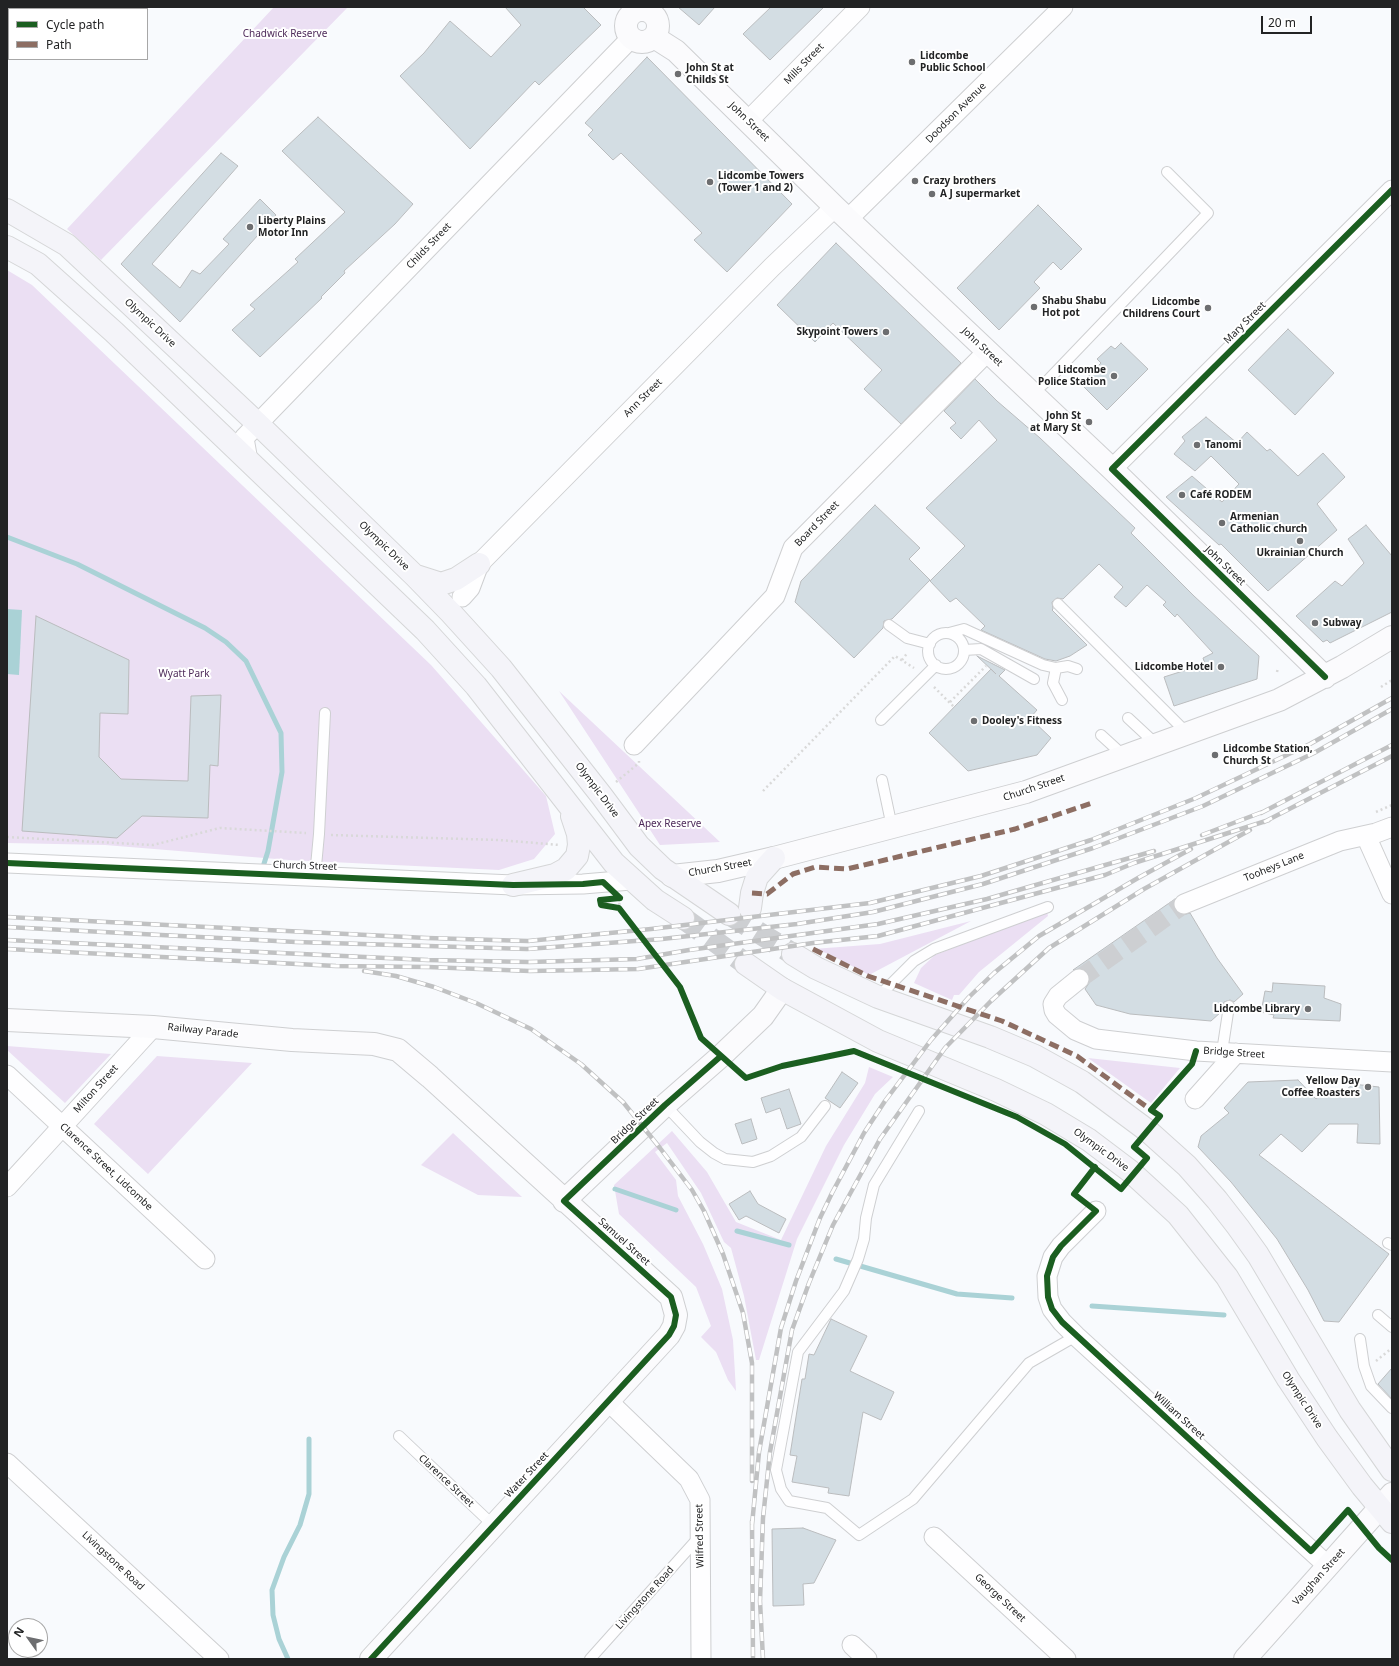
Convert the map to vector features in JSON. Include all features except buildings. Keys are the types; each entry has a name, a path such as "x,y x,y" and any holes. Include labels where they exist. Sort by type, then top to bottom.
{"highway":[{"name":"Olympic Drive","path":"7,210 67,245 258,424 415,576 501,668 601,795 632,839 651,859 672,876 729,914"},
{"path":"7,247 38,264 114,332 425,630 476,686 569,808 609,857 631,880 655,900 683,918"},
{"path":"415,576 441,584 456,579 479,564"},
{"path":"513,885 555,875 566,869 577,856 579,845 578,834 569,808"},
{"path":"631,880 636,857 632,839"},
{"path":"750,908 752,893 757,877 774,858"},
{"name":"Church Street","path":"631,880 672,876"},
{"path":"793,954 816,968 878,997 990,1037 1035,1056 1082,1082 1103,1096 1167,1147 1187,1166 1217,1200 1254,1250 1350,1410 1392,1470"},
{"name":"Olympic Drive","path":"746,964 782,989 878,1041 996,1090 1046,1114 1089,1140 1139,1179 1178,1215 1227,1277 1323,1432 1388,1508"}],"street":[{"name":"Mills Street","path":"748,121 860,7"},
{"name":"Doodson Avenue","path":"841,213 1063,7"},
{"path":"647,9 656,18 658,23 654,37 640,43 625,23 634,12 647,9"},
{"name":"Childs Street","path":"248,461 244,438 625,23"},
{"name":"John Street","path":"654,37 676,51 841,213 1112,469 1324,677"},
{"name":"Mary Street","path":"1112,469 1392,190"},
{"name":"Ann Street","path":"462,597 470,588 479,564 772,267 841,213"},
{"name":"Board Street","path":"634,745 775,596 793,548 987,352"},
{"name":"Church Street","path":"672,876 718,871 774,858 1026,792 1279,700 1324,677 1392,637"},
{"name":"Tooheys Lane","path":"1184,904 1340,841 1366,836 1392,827"},
{"path":"1366,836 1392,894"},
{"name":"Church Street","path":"7,863 254,875 513,885 584,884 631,880"},
{"name":"Bridge Street","path":"1078,979 1058,996 1053,1004 1057,1015 1075,1030 1084,1035 1109,1041 1229,1053 1392,1062"},
{"name":"Bridge Street","path":"564,1201 665,1104 721,1056 763,1016 782,989"},
{"name":"Railway Parade","path":"7,1020 153,1026 292,1040 374,1044 398,1050"},
{"name":"Milton Street","path":"7,1187 153,1026"},
{"name":"Samuel Street","path":"398,1050 430,1076 564,1201 671,1297"},
{"path":"1195,1099 1229,1053"},
{"name":"Clarence Street, Lidcombe","path":"7,1075 204,1259"},
{"name":"William Street","path":"1096,1211 1061,1246 1053,1257 1047,1276 1047,1287 1052,1309 1076,1336 1328,1566"},
{"name":"Water Street","path":"371,1659 669,1335 674,1326 676,1316 671,1297"},
{"name":"Wilfred Street","path":"608,1401 689,1479 700,1500 701,1659"},
{"name":"Livingstone Road","path":"7,1463 219,1659"},
{"name":"Vaughan Street","path":"1245,1659 1328,1566 1388,1508"},
{"name":"George Street","path":"934,1537 1066,1659"},
{"path":"852,1645 868,1659"}],"lane":[{"path":"1032,394 1049,379 1208,214 1167,172"},
{"path":"1058,604 1187,733"},
{"path":"889,625 906,638 930,644"},
{"path":"949,634 960,639 964,650 961,661 952,668 946,669 936,665 929,655 930,644 938,635 949,634 964,629 1043,665 1056,668 1068,666 1077,669"},
{"path":"964,650 981,650 1034,679"},
{"path":"881,720 936,665"},
{"path":"1056,668 1053,683 1062,700"},
{"path":"315,877 319,834 325,713"},
{"path":"1128,718 1156,744"},
{"path":"1101,735 1124,756"},
{"path":"882,780 892,828"},
{"path":"878,997 914,961 934,949 1048,907"},
{"path":"1229,1006 1229,1053"},
{"path":"665,1104 700,1142 714,1153 725,1159 753,1162 770,1156 801,1137 825,1106"},
{"path":"919,1111 874,1185 866,1218 864,1239 858,1259 844,1291 836,1304 798,1352 776,1470 778,1483 789,1501 827,1508 859,1534 913,1499 1029,1363 1076,1336"},
{"path":"1378,1315 1392,1327"},
{"path":"1360,1340 1364,1366 1371,1386 1392,1408"},
{"name":"Clarence Street","path":"399,1436 494,1526"},
{"name":"Livingstone Road","path":"590,1659 700,1536"}],"path":[{"path":"763,791 895,656 913,667 954,707"},
{"path":"950,702 987,665"},
{"path":"1277,672 1278,668"},
{"path":"1381,687 1392,680"},
{"path":"616,782 640,763 634,745"},
{"path":"7,837 153,845 220,828 319,834 500,840 563,845"},
{"path":"76,835 76,841"},
{"path":"619,908 620,898 600,900 602,905 619,908 624,914"},
{"path":"1089,1162 1100,1171"},
{"path":"1095,1167 1074,1194 1096,1211"},
{"path":"1364,1366 1378,1360 1392,1348"}],"green space":[{"name":"Chadwick Reserve","path":"274,7 348,7 101,260 67,229"},
{"name":"Wyatt Park","path":"7,270 32,285 431,665 546,796 555,834 534,859 499,870 289,860 105,845 7,843"},
{"name":"Apex Reserve","path":"559,691 720,842 660,845"},
{"path":"1047,911 1048,916 979,972 959,995 954,995 952,1000 914,983 921,968 935,955"},
{"path":"971,921 869,975 829,954 813,949 880,944"},
{"path":"7,1046 111,1054 65,1103 7,1050"},
{"path":"157,1056 252,1063 148,1174 94,1124"},
{"path":"1088,1058 1180,1068 1151,1103"},
{"path":"869,1067 893,1077 875,1094 844,1145 797,1239 759,1360 756,1360 744,1296 731,1248 724,1242 701,1193 667,1143 655,1152 676,1180 678,1196 703,1244 722,1289 733,1340 736,1391 728,1380 716,1352 701,1337 711,1326 696,1287 619,1214 614,1185 672,1131 707,1172 736,1222 781,1240 826,1146 865,1083"},
{"path":"453,1133 522,1197 478,1195 421,1165"}],"water":[{"path":"7,609 22,610 19,675 7,674"}],"waterway":[{"path":"7,537 77,564 205,628 226,642 246,661 281,733 282,772 268,851 262,870"},
{"path":"615,1189 676,1210"},
{"path":"737,1231 789,1245"},
{"path":"836,1259 957,1294 1012,1298"},
{"path":"1092,1306 1224,1315"},
{"path":"288,1659 279,1639 273,1615 272,1590 284,1557 300,1525 309,1494 309,1439"}],"tunnel":[{"path":"1079,979 1184,904"},
{"path":"729,914 793,954"},
{"path":"683,918 746,964"}],"railway":[{"path":"7,917 427,938 528,941 651,929 870,903 981,876 1091,840 1196,798 1310,744 1392,698"},
{"path":"7,927 296,942 527,949 662,939 797,924 873,912 983,884 1093,848 1203,806 1314,753 1392,709"},
{"path":"1261,813 1392,745"},
{"path":"1264,822 1392,756"},
{"path":"1202,835 1265,811"},
{"path":"7,949 336,966 428,967 530,971 638,969 813,943 878,936 1105,875 1134,863 1269,820"},
{"path":"763,1659 760,1601 763,1518 770,1452 792,1330 809,1283 833,1225 880,1139 945,1048 991,1001 1049,948 1144,889 1250,830"},
{"path":"752,1525 759,1452 781,1328 796,1281 820,1218 864,1133 885,1101 931,1040 969,997 994,973 1039,936 1191,849"},
{"path":"7,940 428,960 529,962 637,959 689,950 878,924 987,899 1154,851"},
{"path":"364,971 396,976 434,987 476,1003 531,1029 581,1064 623,1102 692,1190 704,1211 723,1254 743,1313 752,1363 752,1481"},
{"path":"752,1521 753,1659"}],"marked path":[{"path":"752,893 767,894 793,874 815,867 847,869 1015,829 1092,803"},
{"path":"813,949 868,976 1002,1021 1077,1056 1151,1110"}],"cycle path":[{"path":"1325,677 1112,469 1392,190"},
{"path":"7,863 513,885 583,884 603,882 620,898"},
{"path":"620,898 600,900 601,905 619,908 680,987 701,1038 746,1078 782,1066 854,1051 1017,1117 1065,1144 1121,1189 1147,1158 1134,1147 1160,1116 1151,1110 1192,1064 1196,1051"},
{"path":"371,1659 669,1335 674,1326 676,1315 671,1297 564,1201 665,1105 721,1056"},
{"path":"1095,1167 1074,1194 1096,1211 1061,1246 1053,1257 1047,1276 1048,1297 1052,1309 1062,1322 1311,1551 1348,1510 1379,1548 1392,1560"}],"place":[{"name":"Lidcombe Public School","path":"912,62"},
{"name":"John St at Childs St","path":"678,74"},
{"name":"Crazy brothers","path":"915,181"},
{"name":"Lidcombe Towers (Tower 1 and 2)","path":"710,182"},
{"name":"A J supermarket","path":"932,194"},
{"name":"Liberty Plains Motor Inn","path":"250,227"},
{"name":"Shabu Shabu Hot pot","path":"1034,307"},
{"name":"Lidcombe Childrens Court","path":"1208,308"},
{"name":"Skypoint Towers","path":"886,332"},
{"name":"Lidcombe Police Station","path":"1114,376"},
{"name":"John St at Mary St","path":"1089,422"},
{"name":"Tanomi","path":"1197,445"},
{"name":"Café RODEM","path":"1182,495"},
{"name":"Armenian Catholic church","path":"1222,523"},
{"name":"Ukrainian Church","path":"1300,541"},
{"name":"Subway","path":"1315,623"},
{"name":"Lidcombe Hotel","path":"1221,667"},
{"name":"Dooley's Fitness","path":"974,721"},
{"name":"Lidcombe Station, Church St","path":"1215,755"},
{"name":"Lidcombe Library","path":"1308,1009"},
{"name":"Yellow Day Coffee Roasters","path":"1368,1087"}]}
